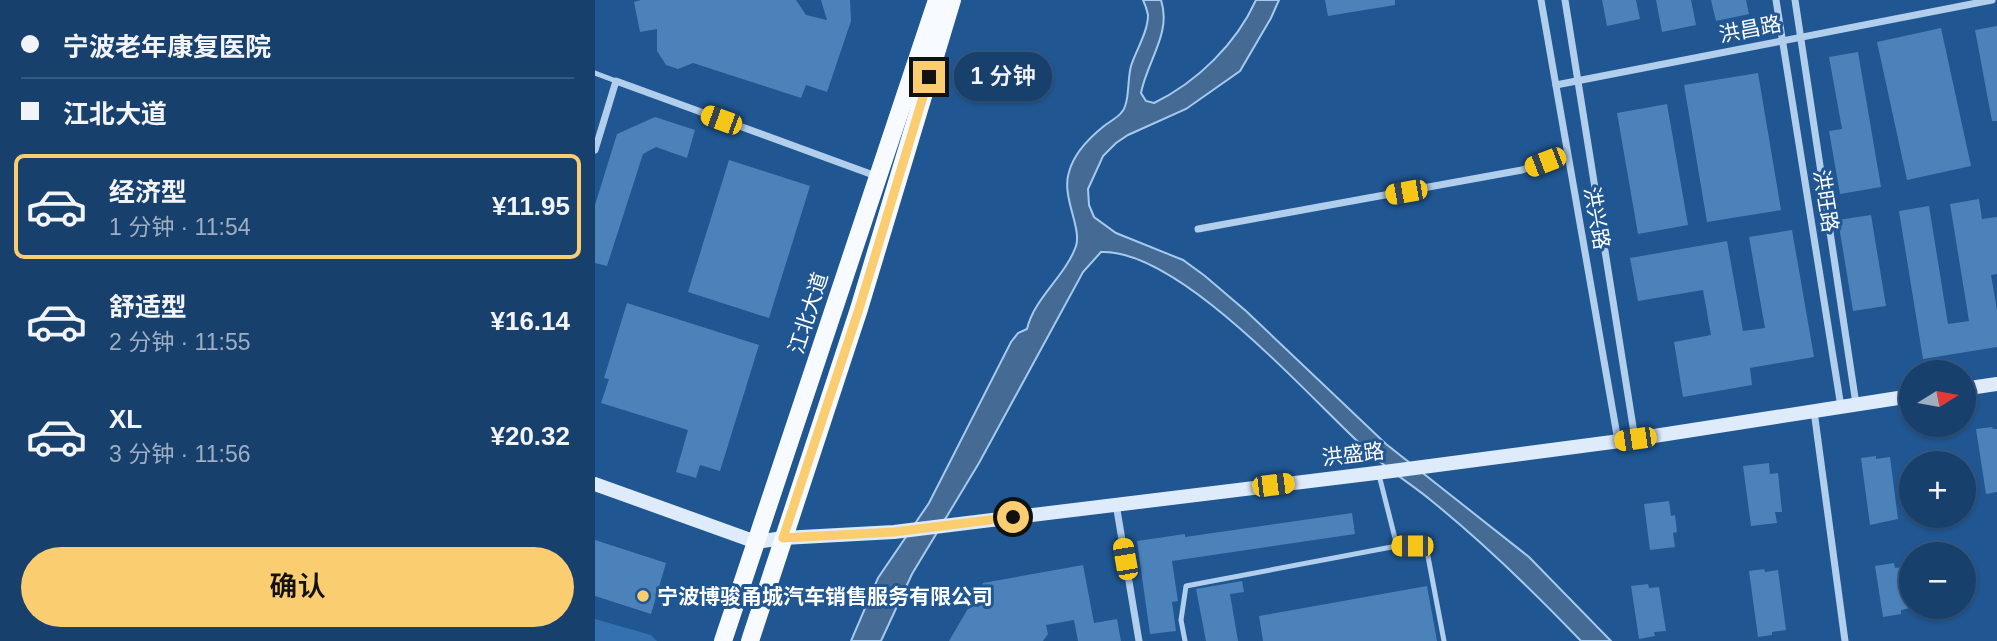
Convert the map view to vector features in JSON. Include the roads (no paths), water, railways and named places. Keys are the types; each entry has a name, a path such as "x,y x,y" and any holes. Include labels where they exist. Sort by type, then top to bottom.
{"main road":[{"name":"江北大道","path":"723,641 937,0"},
{"path":"750,641 859,309 952,0"}],"street":[{"name":"洪兴路","path":"1541,0 1618,441"},
{"name":"洪兴路","path":"1565,0 1635,439"},
{"name":"洪旺路","path":"1776,0 1848,406"},
{"name":"洪旺路","path":"1795,0 1848,406"},
{"name":"洪昌路","path":"1556,85 1992,0"},
{"path":"595,150 616,81 878,177"},
{"path":"1198,229 1522,170 1567,153"},
{"path":"1976,386 1997,384"},
{"name":"洪盛路","path":"756,542 894,532 1437,465 1635,439 1899,398"},
{"path":"1814,411 1845,641"},
{"path":"595,484 756,542"},
{"path":"1115,504 1139,641"}],"lane":[{"path":"595,73 616,81"},
{"path":"1385,471 1397,546"},
{"path":"1185,641 1181,620 1186,586 1397,546 1426,546 1444,641"}],"place":[{"name":"宁波博骏甬城汽车销售服务有限公司","path":"643,596"}]}
